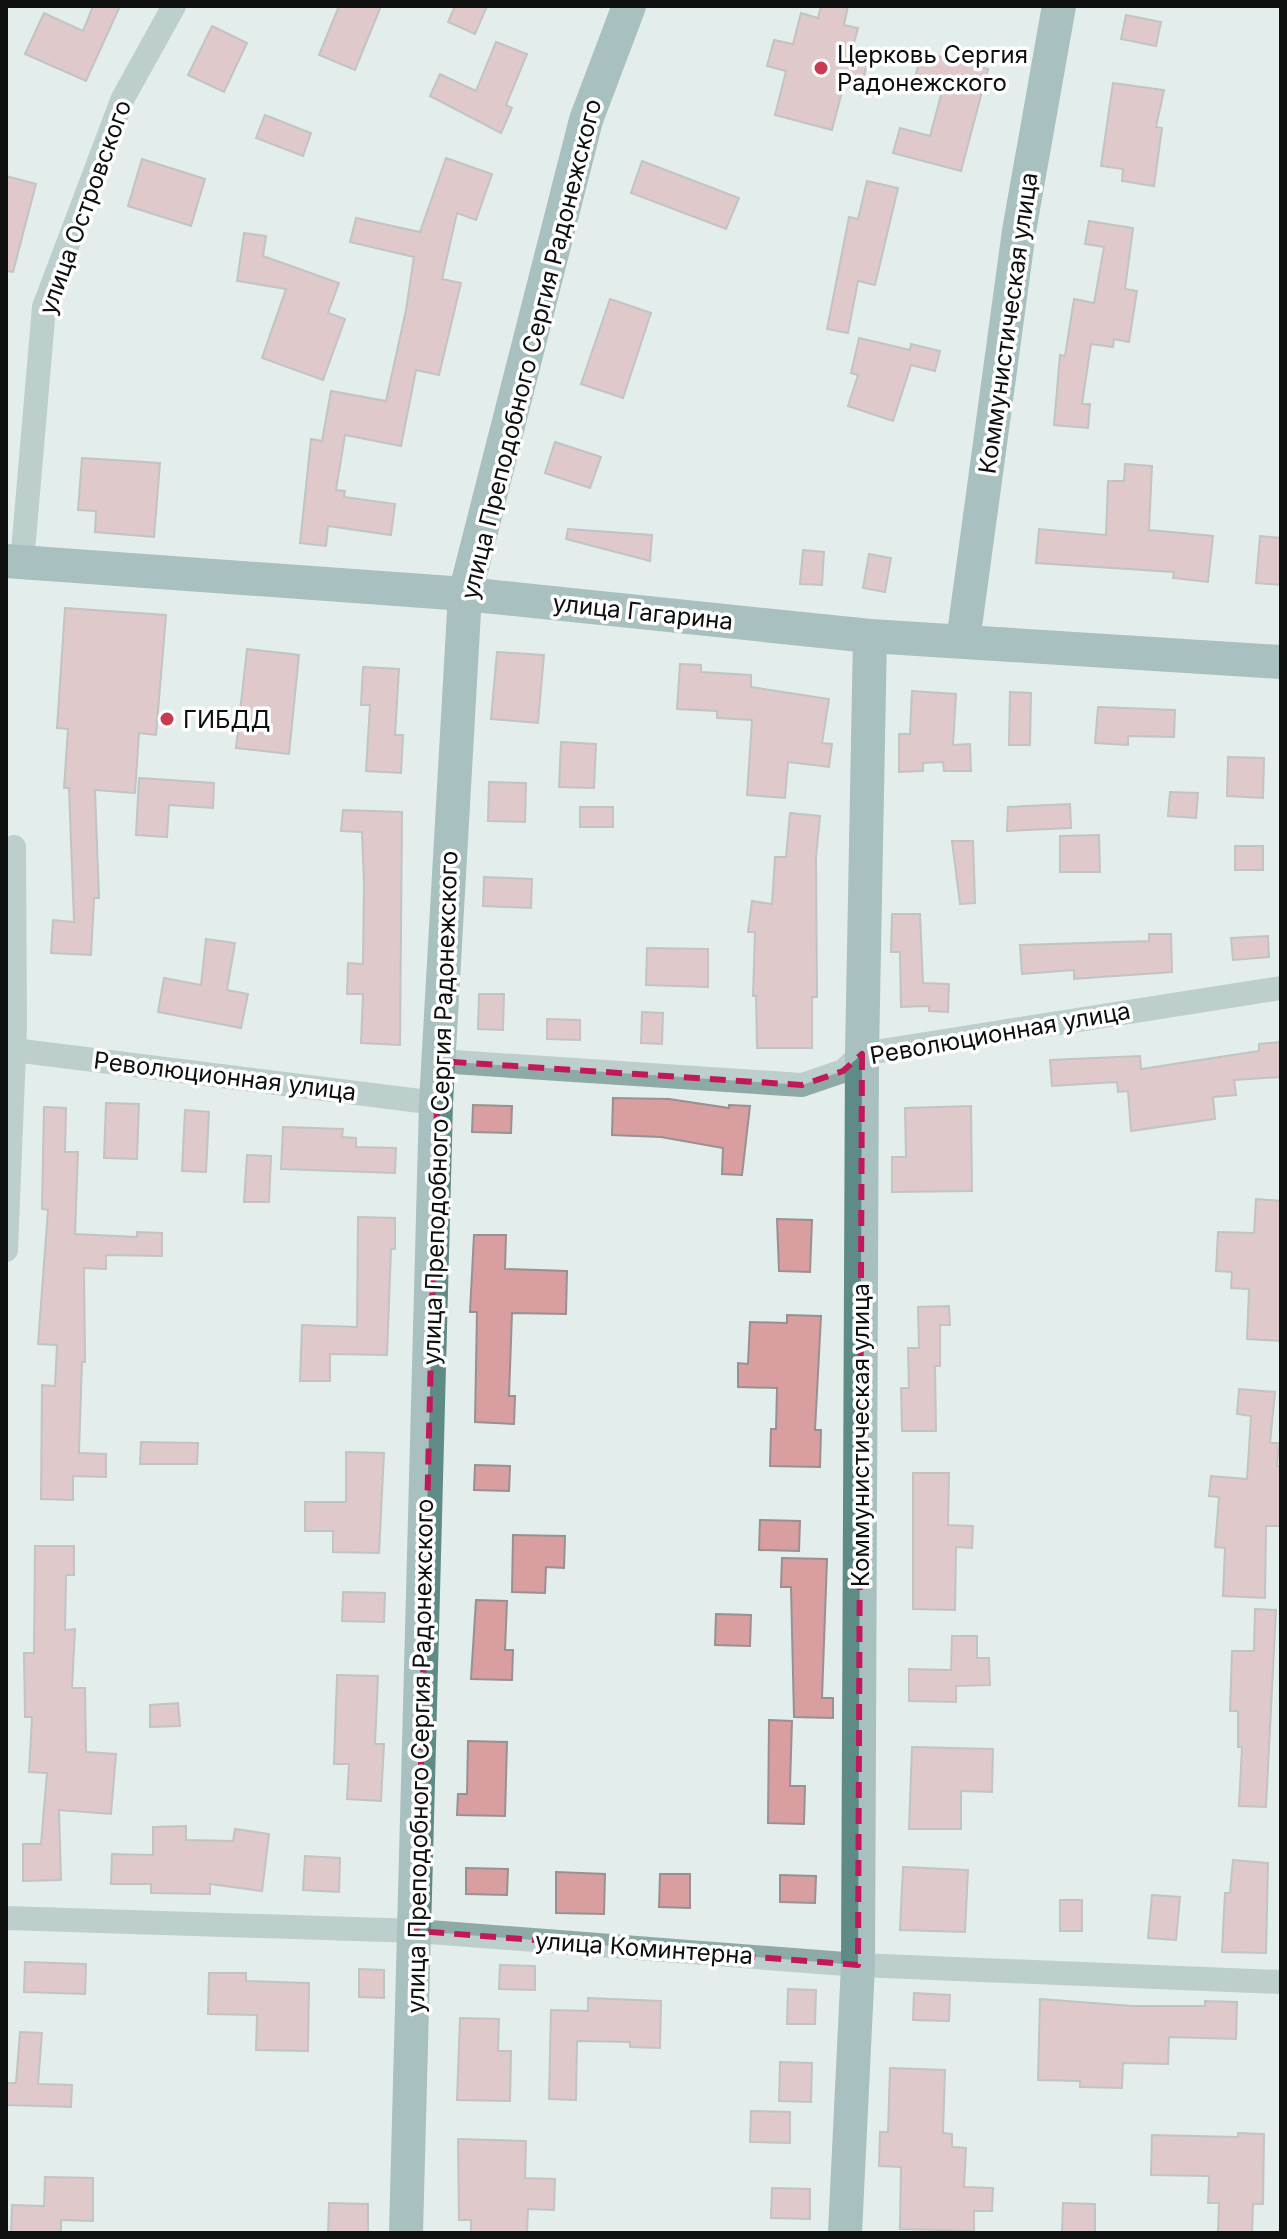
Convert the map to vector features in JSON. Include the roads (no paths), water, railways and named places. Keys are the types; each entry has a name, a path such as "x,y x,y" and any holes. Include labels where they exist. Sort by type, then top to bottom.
{"street":[{"name":"улица Островского","path":"14,562 44,307 123,98 174,6"},
{"name":"улица Преподобного Сергия Радонежского","path":"406,2233 417,1931 436,1103 465,594 586,120 629,6"},
{"name":"Коммунистическая улица","path":"963,641 1019,231 1059,6"},
{"name":"улица Гагарина","path":"14,562 465,594 870,636 1281,662"},
{"name":"Коммунистическая улица","path":"845,2233 858,1965 862,1054 870,636"},
{"path":"6,1250 14,847"},
{"name":"Революционная улица","path":"438,1061 802,1085 843,1071 862,1054 1281,988"},
{"name":"Революционная улица","path":"12,1034 436,1103"},
{"name":"улица Коминтерна","path":"6,1918 417,1931 858,1965 1281,1982"}],"place":[{"name":"Церковь Сергия Радонежского","path":"821,68"},
{"name":"ГИБДД","path":"167,719"}]}
